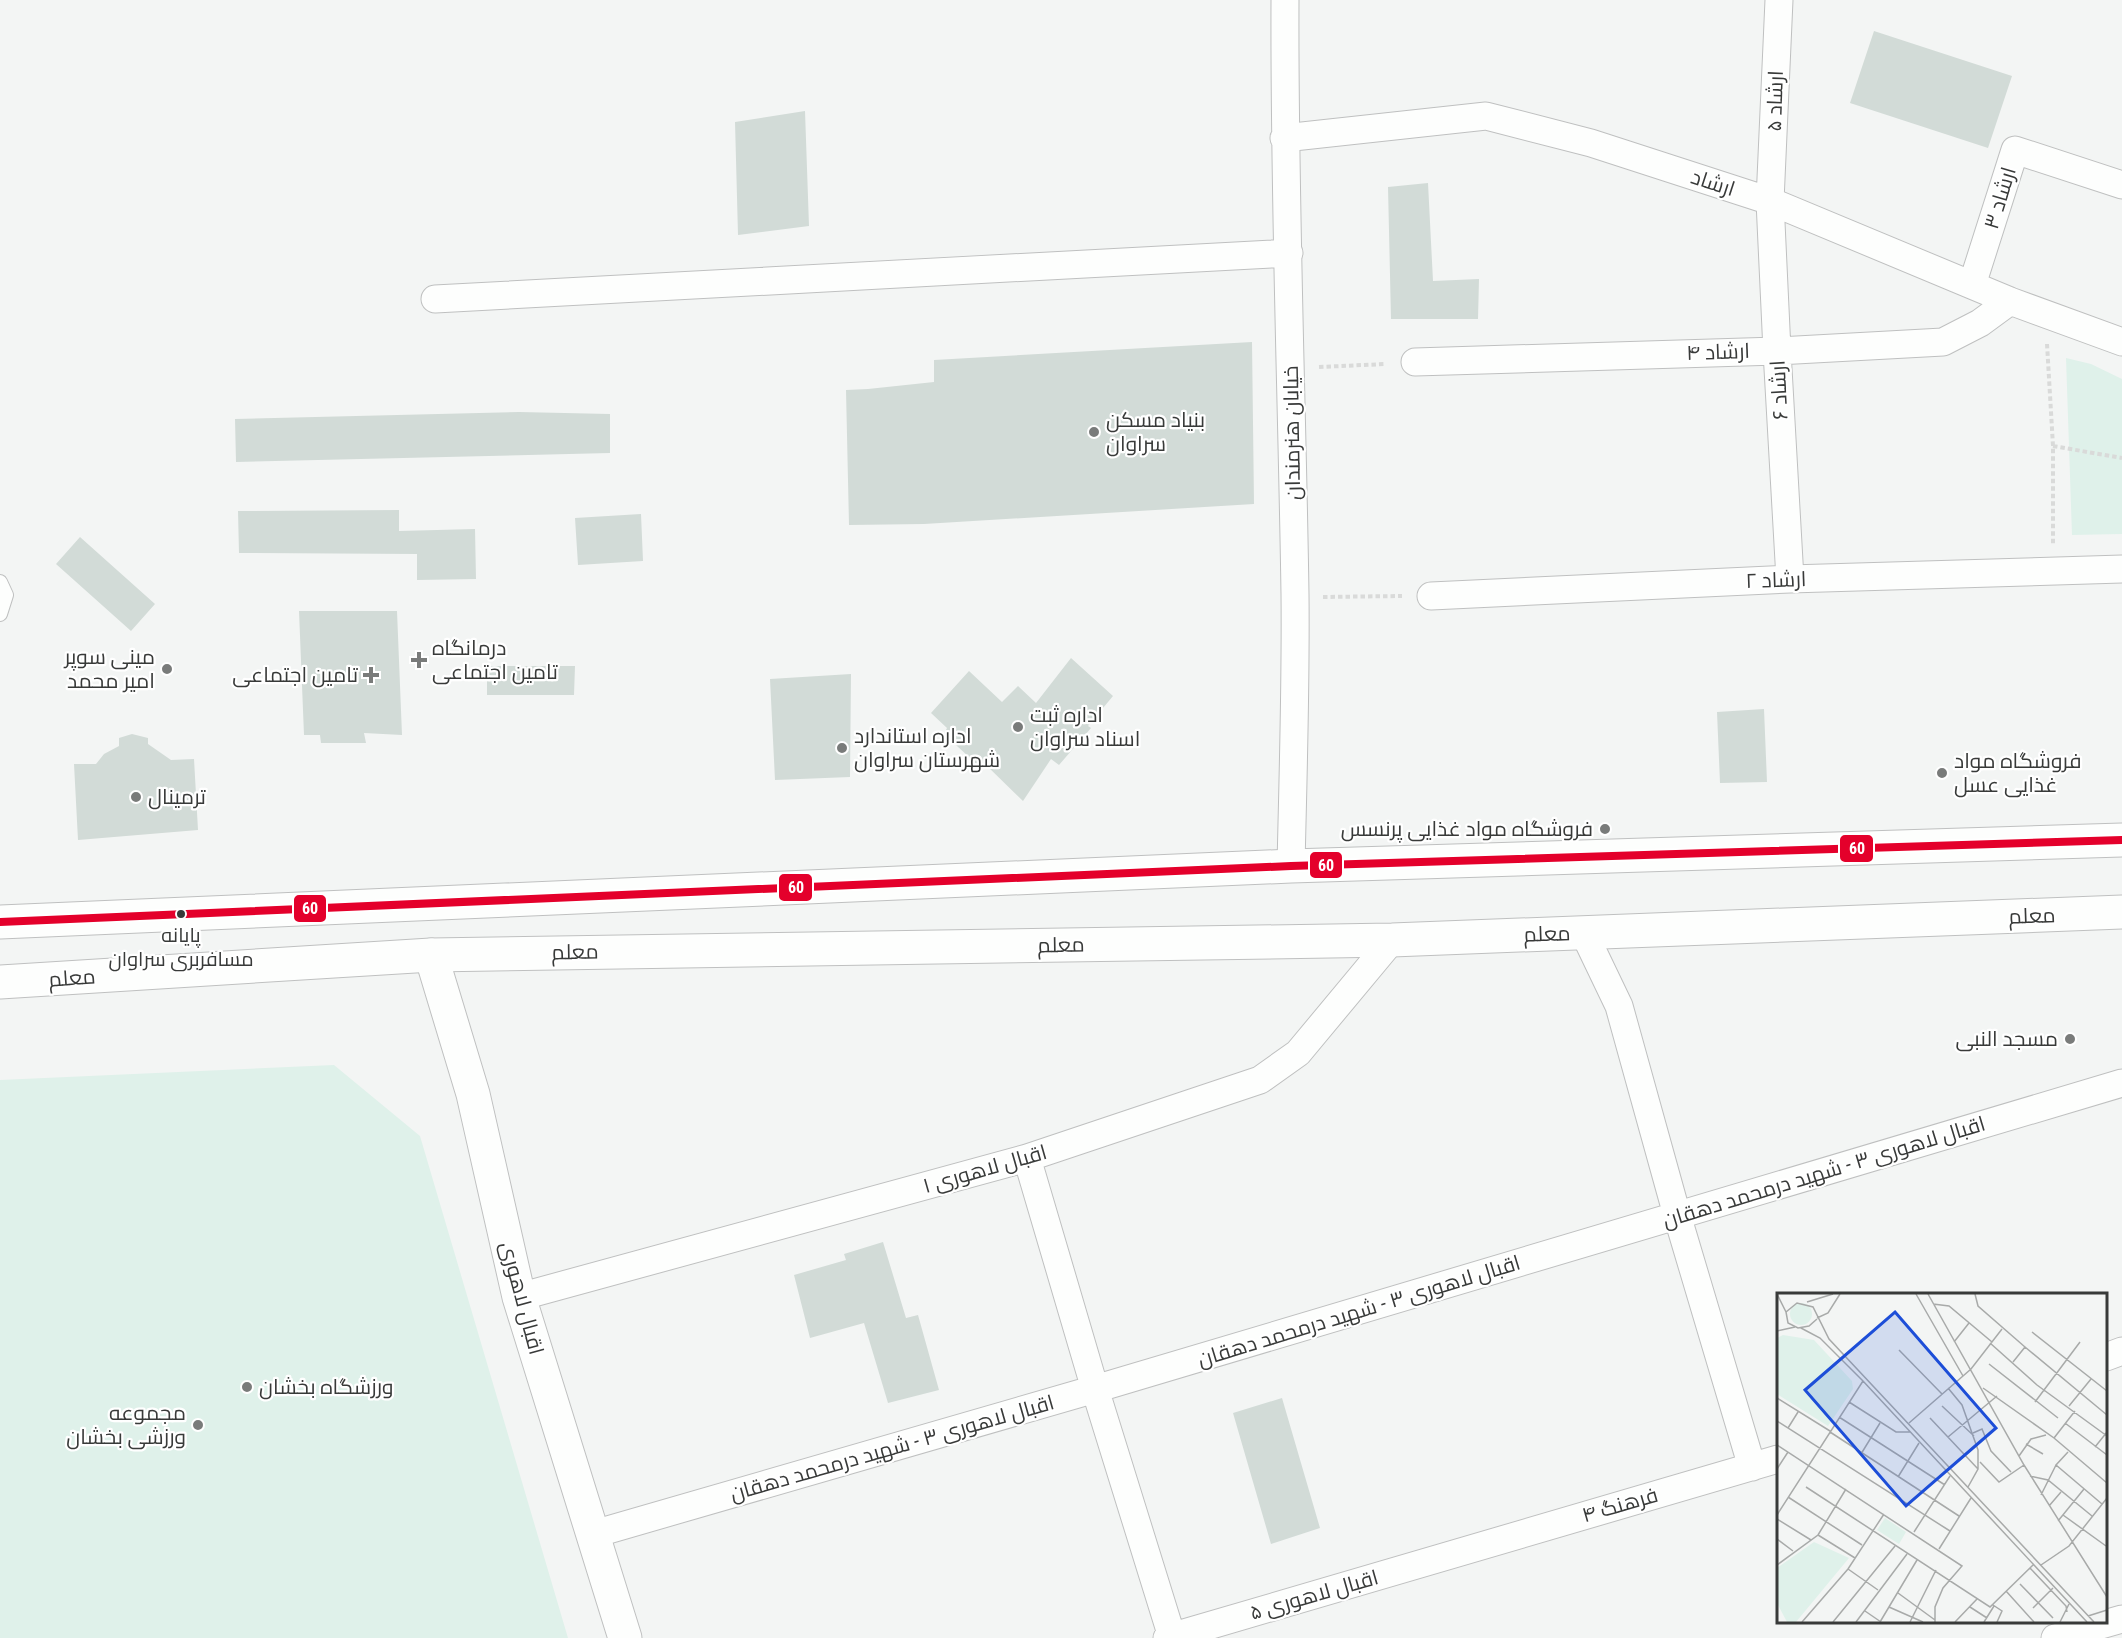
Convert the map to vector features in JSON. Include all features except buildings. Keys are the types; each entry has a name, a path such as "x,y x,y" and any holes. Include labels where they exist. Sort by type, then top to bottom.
{"main road":[{"path":"0,922 1292,866 2122,840"},
{"name":"معلم","path":"0,982 431,955 1392,940 2122,912"},
{"name":"اقبال لاهوری","path":"431,955 473,1094 519,1297 625,1638"}],"street":[{"name":"خیابان هنرمندان","path":"1285,0 1284,138 1289,253 1295,597 1292,866"},
{"name":"ارشاد ۵","path":"1770,201 1779,0"},
{"name":"ارشاد","path":"1284,138 1486,117 1590,143 1770,201 2010,301 2122,342"},
{"name":"ارشاد ۳","path":"1972,285 2015,150 2122,186"},
{"name":"ارشاد ۶","path":"1770,201 1790,579"},
{"path":"435,299 1289,253"},
{"name":"ارشاد ۴","path":"1415,362 1777,351 1943,342 1980,323 2010,301"},
{"name":"ارشاد ۲","path":"1431,596 1790,579 2122,569"},
{"path":"1584,933 1619,1006 1677,1215 1752,1467"},
{"name":"اقبال لاهوری ۱","path":"519,1297 1027,1158 1260,1080 1298,1053 1392,940"},
{"name":"اقبال لاهوری ۳ - شهید درمحمد دهقان","path":"594,1534 1095,1389 2122,1083"},
{"path":"1027,1158 1169,1637"},
{"path":"2107,1357 2122,1352"},
{"name":"فرهنگ ۴","path":"1462,1552 1777,1460"},
{"name":"اقبال لاهوری ۵","path":"1169,1637 1462,1552"},
{"path":"2055,1638 2122,1619"}],"lane":[{"path":"0,582 6,595 0,614"}],"path":[{"path":"2045,314 2053,446 2053,571"},
{"path":"1291,369 1415,362"},
{"path":"2053,446 2122,458"},
{"path":"1295,597 1431,596"}],"shaded area":[{"path":"2066,358 2091,364 2122,379 2122,534 2072,535"},
{"name":"ورزشگاه بخشان","path":"334,1065 420,1136 568,1638 0,1638 0,1080"}],"transit line":[{"name":"60","path":"0,922 1291,866 2122,840"}],"place":[{"name":"بنیاد مسکن سراوان","path":"1094,432"},
{"name":"درمانگاه تامین اجتماعی","path":"419,660"},
{"name":"مینی سوپر امیر محمد","path":"167,669"},
{"name":"تامین اجتماعی","path":"371,675"},
{"name":"اداره ثبت اسناد سراوان","path":"1018,727"},
{"name":"اداره استاندارد شهرستان سراوان","path":"842,748"},
{"name":"فروشگاه مواد غذایی عسل","path":"1942,773"},
{"name":"ترمینال","path":"136,797"},
{"name":"فروشگاه مواد غذایی پرنسس","path":"1605,829"},
{"name":"پایانه مسافربری سراوان","path":"181,914"},
{"name":"مسجد النبی","path":"2070,1039"},
{"name":"ورزشگاه بخشان","path":"247,1387"},
{"name":"مجموعه ورزشی بخشان","path":"198,1425"}]}
